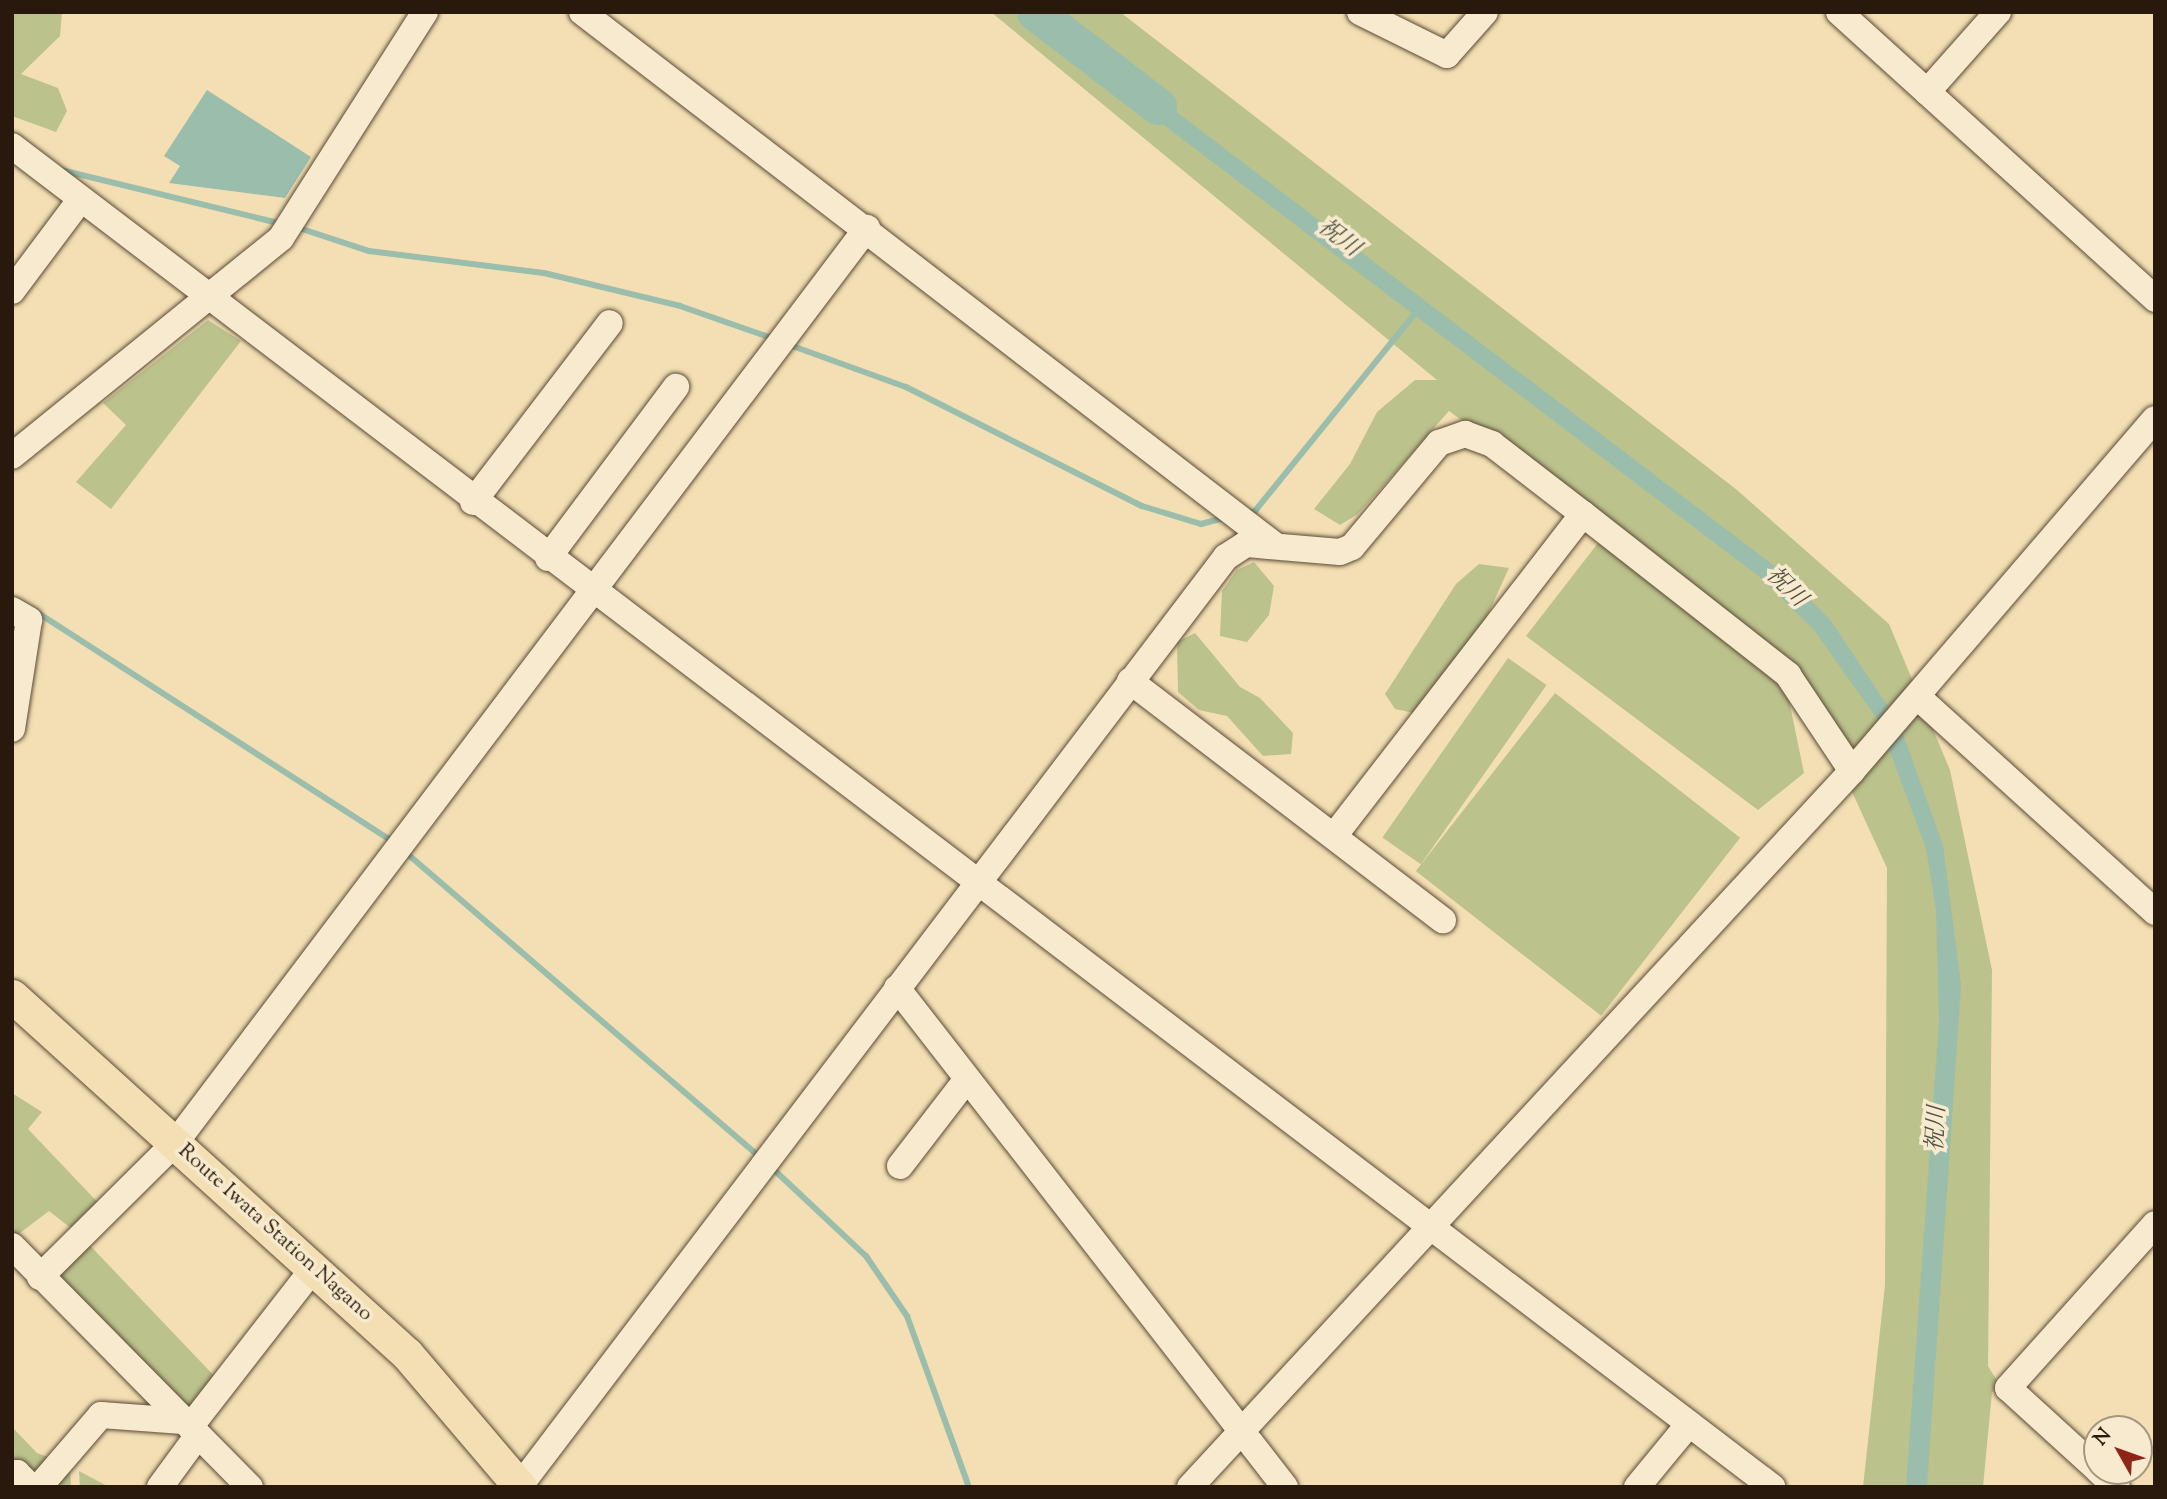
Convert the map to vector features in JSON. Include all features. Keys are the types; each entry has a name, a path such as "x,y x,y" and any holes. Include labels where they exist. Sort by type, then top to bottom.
{"main road":[{"name":"Route Iwata Station Nagano","path":"12,996 314,1268 456,1404 520,1486"}],"street":[{"path":"12,456 210,302 281,238 425,12"},
{"path":"582,12 867,228 1273,544"},
{"path":"1360,12 1447,55 1485,12"},
{"path":"1839,12 2155,299"},
{"path":"1927,92 1998,12"},
{"path":"16,156 80,200 210,302 1772,1487"},
{"path":"12,291 80,200"},
{"path":"40,1277 176,1142 588,589 867,228"},
{"path":"473,502 610,323"},
{"path":"548,558 676,387"},
{"path":"1190,1487 1860,762 2155,419"},
{"path":"520,1486 1130,681 1226,557 1246,544 1273,544 1340,552 1352,547 1439,443 1465,433 1492,444 1788,675 1860,762"},
{"path":"1334,836 1583,514"},
{"path":"12,610 29,620 12,729"},
{"path":"1130,681 1443,920"},
{"path":"1918,697 2155,912"},
{"path":"897,988 1240,1434 1285,1487"},
{"path":"900,1166 967,1079"},
{"path":"2083,1456 2008,1388 2155,1224"},
{"path":"12,1246 250,1487"},
{"path":"160,1487 190,1428 314,1268"},
{"path":"39,1487 101,1415 190,1428"},
{"path":"1637,1487 1689,1424"},
{"path":"12,1476 17,1473 31,1487"}],"green space":[{"path":"12,12 62,12 60,36 21,74 58,88 67,111 56,132 12,116"},
{"path":"991,12 1120,12 1737,490 1889,624 1950,770 1992,970 1988,1366 2002,1389 1992,1392 1983,1487 1863,1487 1885,1285 1887,868 1813,707 1785,681 1804,773 1758,810 1526,636 1598,543 1779,676 1686,583 1449,411 1358,514 1340,525 1314,509 1350,464 1377,412 1415,380 1437,380"},
{"path":"208,320 241,341 111,509 76,482 126,425 103,403"},
{"path":"1254,562 1274,586 1269,615 1247,642 1220,636 1222,591 1237,570"},
{"path":"1479,564 1509,568 1482,627 1419,714 1395,709 1385,694 1456,584"},
{"path":"1195,633 1240,687 1260,698 1293,733 1291,754 1263,756 1227,716 1199,710 1178,692 1177,642"},
{"path":"1508,658 1547,685 1421,864 1382,837"},
{"path":"1555,693 1740,838 1601,1016 1416,871"},
{"path":"12,1093 42,1112 28,1129 106,1211 81,1236 49,1211 12,1239"},
{"path":"81,1236 219,1381 190,1427 40,1277"},
{"path":"12,1427 37,1453 70,1465 71,1487 12,1487"},
{"path":"79,1471 109,1487 80,1487"}],"water":[{"path":"1129,76 1785,574 1831,621 1899,723 1943,845 1961,985 1927,1487 1906,1487 1939,1022 1936,910 1926,848 1878,720 1814,630 1761,578 1102,78"},
{"path":"207,90 311,157 285,198 169,183 180,166 164,156"}],"waterway":[{"name":"祝川","path":"1035,12 1158,106"},
{"path":"61,170 282,224"},
{"path":"296,227 369,251 544,273 680,306 774,339"},
{"path":"1244,513 1255,511 1418,310"},
{"path":"787,344 906,387 1142,506 1201,524 1227,517"},
{"path":"35,611 393,842"},
{"path":"404,851 762,1159"},
{"path":"770,1166 866,1256 907,1316 969,1487"}]}
